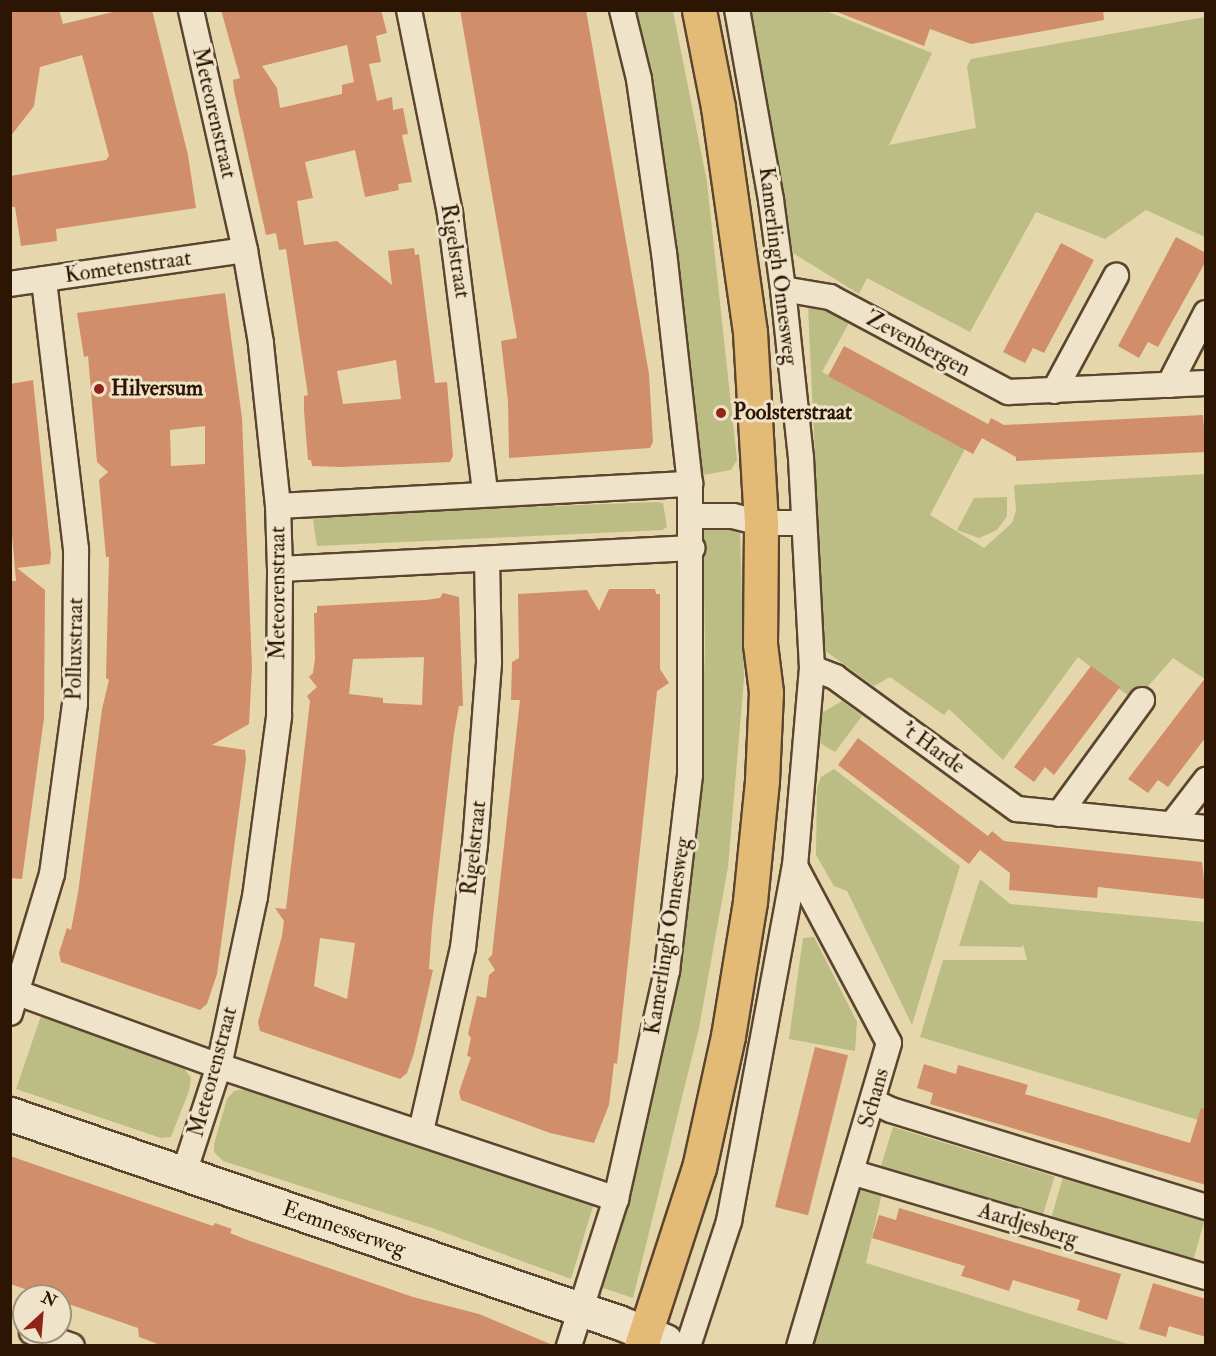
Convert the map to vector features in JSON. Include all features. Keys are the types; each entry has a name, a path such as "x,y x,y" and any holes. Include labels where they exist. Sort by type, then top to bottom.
{"main road":[{"name":"Kamerlingh Onnesweg","path":"663,1343 729,1036 750,901 762,780 766,692 777,645 781,523 773,432 750,332 718,107 699,10"}],"street":[{"name":"Meteorenstraat","path":"184,1173 219,1066 255,897 279,716 280,569 278,506 261,343 244,250 191,10"},
{"name":"Rigelstraat","path":"409,10 450,214 484,493"},
{"name":"Kamerlingh Onnesweg","path":"569,1346 616,1199 667,971 690,774 692,516 690,484 661,230 639,79 622,10"},
{"name":"Kamerlingh Onnesweg","path":"663,1343 729,1221 795,866 812,668 781,523 783,289 771,200 737,10"},
{"name":"Kometenstraat","path":"10,284 244,250"},
{"path":"1054,391 1116,276"},
{"name":"Polluxstraat","path":"13,998 52,874 75,705 75,549 45,279"},
{"name":"Zevenbergen","path":"783,289 830,297 1008,392 1206,383"},
{"path":"1169,385 1206,313"},
{"path":"278,506 484,493 690,484"},
{"path":"692,516 733,516 781,523"},
{"path":"280,569 692,548"},
{"name":"Rigelstraat","path":"421,1131 462,948 476,845 489,662 487,560"},
{"name":"'t Harde","path":"812,668 835,677 1017,809 1206,828"},
{"path":"1059,814 1142,700"},
{"path":"1172,824 1206,780"},
{"name":"Schans","path":"795,866 889,1043 874,1102 799,1346"},
{"path":"13,998 421,1131 616,1199"},
{"path":"874,1102 891,1110 1206,1207"},
{"name":"Eemnesserweg","path":"10,1114 581,1310 663,1343"},
{"name":"Aardjesberg","path":"851,1172 1206,1277"}],"green space":[{"path":"631,11 673,11 707,182 737,460 731,470 697,476 674,232"},
{"path":"749,11 826,11 932,53 889,145 976,128 967,66 971,59 1205,17 1205,237 1146,210 1105,239 1036,212 970,332 867,278 859,294 793,253"},
{"path":"819,306 850,321 822,372 966,447 930,515 984,548 1012,523 1016,511 1014,485 1205,474 1205,679 1173,658 1135,701 1078,657 1003,760 949,709 944,715 890,677 874,686 824,650 808,307"},
{"path":"1007,497 1007,516 997,530 979,538 957,530 974,498"},
{"path":"663,503 667,527 662,530 317,546 313,520 316,515"},
{"path":"740,529 744,679 728,867 699,1028 633,1298 600,1287 649,1101 699,825 705,648 703,530"},
{"path":"842,701 862,716 835,752 820,743 822,713"},
{"path":"834,769 960,866 912,1025 847,891 834,886 816,855 817,788 821,777"},
{"path":"980,879 1010,904 1205,922 1205,1122 920,1037 943,960 1027,960 1023,944 1022,947 959,946"},
{"path":"814,937 857,1022 855,1051 789,1039 803,938"},
{"path":"48,1014 185,1060 184,1068 191,1078 189,1091 171,1137 161,1138 16,1089 41,1016"},
{"path":"248,1081 594,1203 571,1279 432,1228 223,1161 214,1152 214,1144 227,1099 234,1091 245,1089"},
{"path":"893,1127 1055,1176 1040,1223 879,1174"},
{"path":"1063,1177 1205,1218 1192,1265 1049,1224"},
{"path":"858,1184 883,1189 866,1263 1131,1345 809,1346"}],"building":[{"path":"10,10 59,10 63,24 121,10 152,10 188,155 196,208 56,229 57,241 21,246 15,207 10,207 10,176 106,160 109,156 82,55 40,67 34,106 10,137"},
{"path":"221,10 381,10 387,33 376,36 381,62 369,64 377,101 392,97 393,110 403,108 408,134 402,135 412,182 398,184 399,190 365,197 355,150 305,162 313,198 297,201 304,245 337,241 392,285 388,251 414,248 415,255 419,254 435,383 447,382 453,456 450,462 341,467 312,466 311,460 308,460 304,396 308,395 286,249 279,250 276,233 266,235 234,90 233,80 240,78","holes":["347,45 354,82 342,85 342,94 280,108 277,88 262,66","396,360 401,399 343,404 337,371"]},
{"path":"460,10 586,10 649,374 653,442 650,448 509,458 508,401 501,341 517,338"},
{"path":"832,10 1103,10 1104,20 971,44 930,29 924,46"},
{"path":"1176,237 1206,253 1206,261 1158,347 1148,342 1139,358 1118,346"},
{"path":"1061,243 1094,260 1044,353 1033,348 1025,363 1003,352"},
{"path":"225,293 242,418 252,667 249,724 212,745 245,750 246,759 217,974 207,1004 200,1010 61,962 59,953 67,928 71,930 78,893 102,709 109,680 106,678 109,557 106,557 99,480 108,472 97,462 88,356 84,357 77,313","holes":["205,426 205,464 171,466 170,430"]},
{"path":"844,346 988,424 991,418 1004,425 1203,415 1206,452 1016,461 1016,457 982,438 973,454 828,376"},
{"path":"33,380 51,554 50,564 17,568 45,590 44,718 22,879 10,878 10,581 16,581 10,511 10,384"},
{"path":"609,589 655,589 656,594 660,594 660,669 669,683 657,691 617,1064 614,1063 609,1105 594,1143 550,1133 461,1100 459,1092 471,1057 467,1056 471,1038 468,1034 477,996 486,998 489,975 495,970 488,959 492,955 520,700 511,700 512,662 519,658 518,594 587,590 599,611"},
{"path":"443,593 459,597 463,706 459,706 454,733 432,927 429,969 433,970 414,1053 407,1073 400,1079 260,1031 258,1022 282,936 284,921 275,908 286,909 310,701 307,696 317,687 309,677 313,673 315,659 314,613 317,613 317,606 440,598","holes":["424,657 422,705 383,703 383,698 349,694 353,659","320,938 355,943 347,999 314,986"]},
{"path":"1091,666 1120,687 1054,775 1045,767 1034,782 1014,767"},
{"path":"1206,677 1206,737 1168,787 1158,780 1148,793 1128,779"},
{"path":"858,738 988,836 992,831 1004,841 1202,862 1206,899 1098,887 1097,898 1009,890 1010,873 980,850 969,864 838,765"},
{"path":"815,1047 848,1055 808,1215 775,1207"},
{"path":"924,1064 956,1074 958,1065 1015,1081 1028,1085 1025,1094 1190,1143 1201,1108 1206,1109 1206,1185 930,1104 933,1093 917,1088"},
{"path":"10,1156 213,1226 215,1223 232,1229 230,1233 250,1241 413,1297 479,1314 555,1346 163,1346 139,1337 138,1328 72,1305 72,1284 10,1284"},
{"path":"899,1208 1121,1274 1107,1320 1077,1310 1080,1300 1013,1280 1009,1291 961,1276 965,1266 872,1238 879,1215 896,1220"},
{"path":"1153,1283 1206,1299 1206,1337 1169,1326 1166,1337 1139,1329"}],"place":[{"name":"Hilversum","path":"99,389"},
{"name":"Poolsterstraat","path":"721,413"}]}
